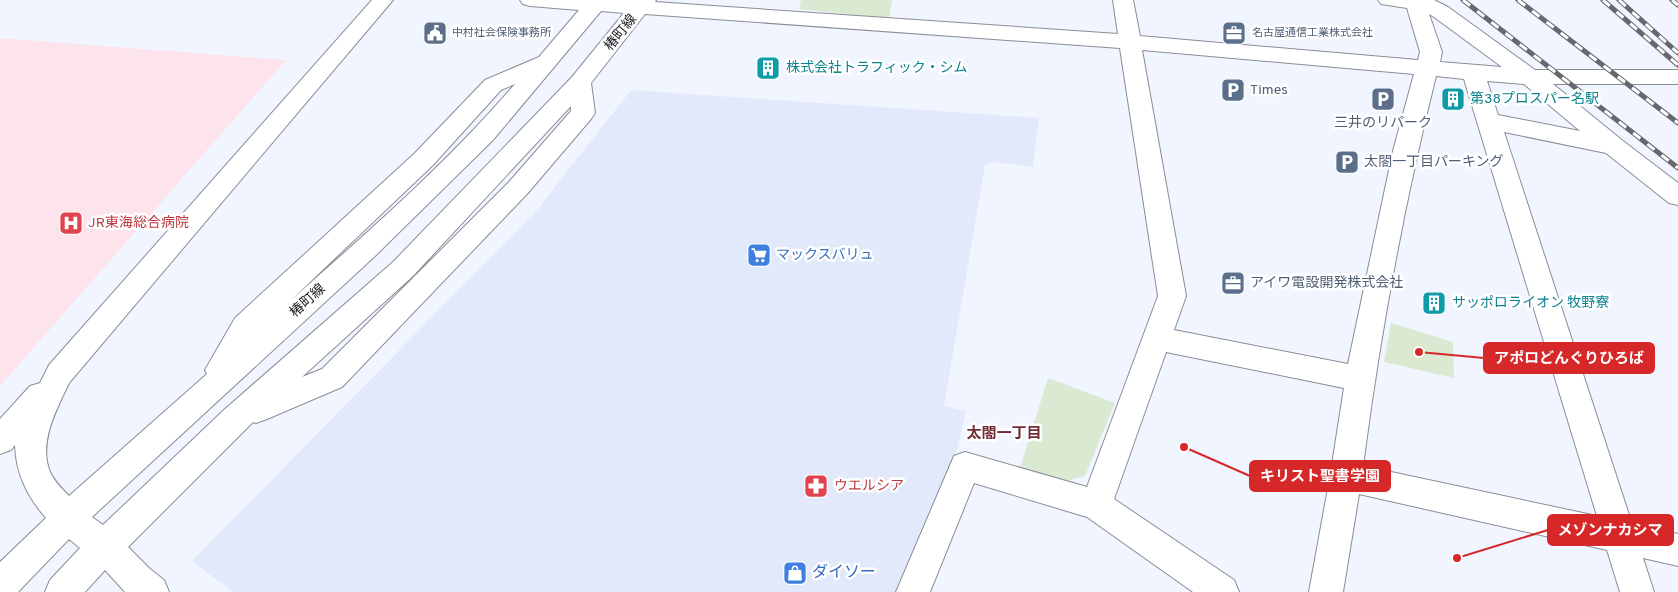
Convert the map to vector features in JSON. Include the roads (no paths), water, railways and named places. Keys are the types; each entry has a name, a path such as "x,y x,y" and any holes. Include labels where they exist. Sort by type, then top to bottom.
{"street":[{"path":"0,440 383,0"},
{"path":"530,0 644,4 1530,76 1676,77"},
{"path":"1096,506 1172,296 1123,0"},
{"path":"1388,0 1422,2 1442,12 1530,76 1614,147 1678,196"},
{"name":"椿町線","path":"0,586 68,518 365,250 485,134 598,2"},
{"path":"1326,592 1346,477 1360,379 1405,151 1431,52 1417,10 1422,2"},
{"name":"椿町線","path":"62,592 104,547 236,418 403,269 580,82 644,4"},
{"path":"1473,71 1637,592"},
{"path":"1489,121 1614,147"},
{"path":"1157,339 1257,357 1360,379"},
{"path":"59,374 36,424 30,456 40,488 68,518 104,547 141,585 152,592"},
{"path":"913,592 965,466 1096,506 1222,592"},
{"path":"1346,477 1678,550"}],"railway":[{"path":"1463,0 1678,168"},
{"path":"1518,0 1678,123"},
{"path":"1603,0 1678,65"},
{"path":"1619,0 1678,53"},
{"path":"1672,0 1678,5"}],"place":[{"name":"中村社会保険事務所","path":"435,33"},
{"name":"名古屋通信工業株式会社","path":"1234,33"},
{"name":"株式会社トラフィック・シム","path":"768,68"},
{"name":"Times","path":"1233,90"},
{"name":"三井のリパーク","path":"1383,99"},
{"name":"第38プロスパー名駅","path":"1453,99"},
{"name":"太閤一丁目パーキング","path":"1347,162"},
{"name":"JR東海総合病院","path":"71,223"},
{"name":"マックスバリュ","path":"759,255"},
{"name":"アイワ電設開発株式会社","path":"1233,283"},
{"name":"サッポロライオン 牧野寮","path":"1434,303"},
{"name":"アポロどんぐりひろば","path":"1419,352"},
{"name":"キリスト聖書学園","path":"1184,447"},
{"name":"ウエルシア","path":"816,486"},
{"name":"メゾンナカシマ","path":"1457,558"},
{"name":"ダイソー","path":"795,573"}],"district":[{"name":"太閤一丁目","path":"1004,434"}]}
